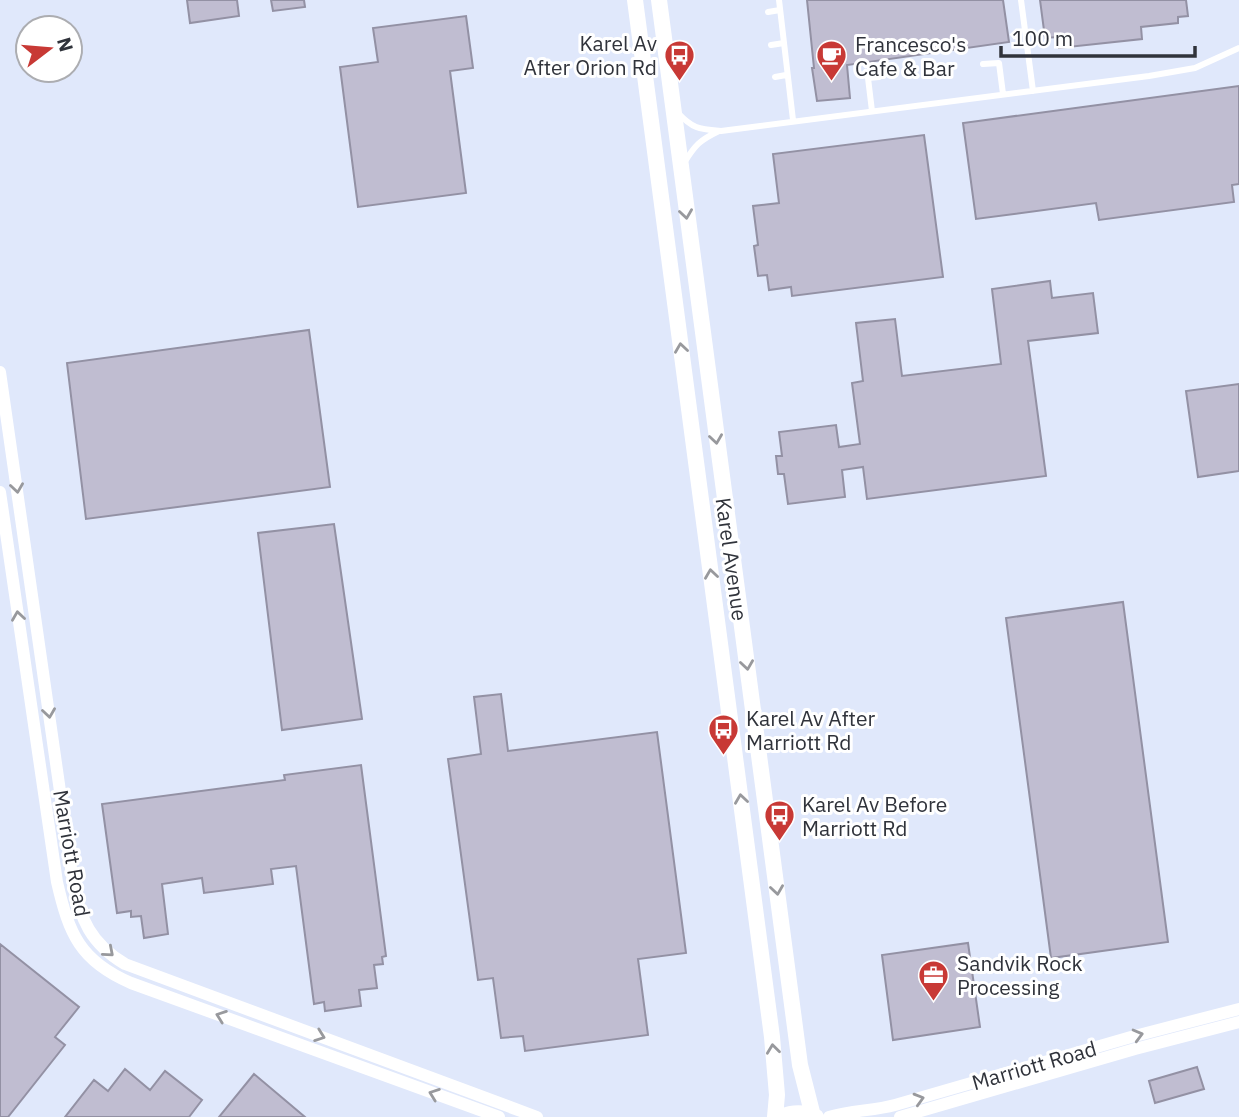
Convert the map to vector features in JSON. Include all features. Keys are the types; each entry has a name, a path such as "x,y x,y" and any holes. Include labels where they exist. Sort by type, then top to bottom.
{"main road":[{"name":"Karel Avenue","path":"635,0 772,1037 777,1095 775,1117"},
{"name":"Karel Avenue","path":"659,0 800,1065 819,1117"},
{"path":"781,1117 793,1113 819,1117"}],"street":[{"name":"Marriott Road","path":"0,372 73,882 78,908 87,929 114,958 125,964 537,1117"},
{"name":"Marriott Road","path":"0,492 57,882 64,914 78,944 106,970 131,983 499,1117"},
{"name":"Marriott Road","path":"819,1117 876,1110 1239,1009"},
{"name":"Marriott Road","path":"901,1117 1135,1049 1239,1022"}],"lane":[{"path":"779,0 793,120"},
{"path":"1021,0 1033,91"},
{"path":"768,12 780,10"},
{"path":"771,45 783,43"},
{"path":"680,169 693,147 702,138 721,131 1195,68 1239,48"},
{"path":"983,64 999,62 1003,94"},
{"path":"775,77 786,75"},
{"path":"872,111 868,78 879,77"},
{"path":"672,106 689,125 721,131"}],"building":[{"path":"187,0 237,0 239,16 190,23"},
{"path":"271,0 304,0 305,7 273,11"},
{"path":"807,0 1003,0 1009,42 847,65 850,98 817,101"},
{"path":"1040,0 1186,0 1188,16 1178,17 1178,23 1141,27 1142,39 1059,48 1058,37 1045,38"},
{"path":"466,16 473,68 450,71 466,193 358,207 340,67 378,62 373,28"},
{"path":"1239,86 1239,184 1232,185 1234,202 1099,220 1096,203 976,219 963,123"},
{"path":"924,135 943,277 792,296 791,287 769,290 767,275 758,276 754,246 758,245 753,206 779,203 773,154"},
{"path":"1050,281 1052,298 1093,293 1098,333 1028,341 1046,476 867,499 863,467 842,470 845,497 788,504 784,474 778,474 776,456 782,456 779,432 836,425 839,447 860,444 852,383 863,381 856,323 895,319 902,376 1001,364 992,289"},
{"path":"309,330 330,487 86,519 67,363"},
{"path":"1239,384 1239,471 1198,477 1186,391"},
{"path":"334,524 362,719 282,730 258,533"},
{"path":"1123,602 1168,942 1051,958 1006,618"},
{"path":"501,694 508,751 657,732 686,953 638,959 648,1035 525,1051 523,1036 501,1038 493,978 478,980 448,759 481,754 474,697"},
{"path":"361,765 386,956 382,957 383,964 374,965 377,988 359,990 361,1006 325,1011 324,1002 314,1004 296,866 271,869 273,884 204,893 202,878 162,884 168,934 144,938 141,916 131,917 131,911 117,913 102,804 285,780 284,775"},
{"path":"968,943 980,1027 893,1040 882,955"},
{"path":"0,944 79,1007 55,1037 65,1045 8,1117 0,1117"},
{"path":"1197,1067 1204,1089 1155,1103 1149,1081"},
{"path":"125,1069 150,1090 165,1071 202,1100 189,1117 65,1117 94,1080 108,1091"},
{"path":"254,1074 305,1117 219,1117"}],"place":[{"name":"Karel Av After Orion Rd","path":"680,82"},
{"name":"Francesco's Cafe & Bar","path":"832,83"},
{"name":"Karel Av After Marriott Rd","path":"723,757"},
{"name":"Karel Av Before Marriott Rd","path":"779,843"},
{"name":"Sandvik Rock Processing","path":"934,1002"}]}
